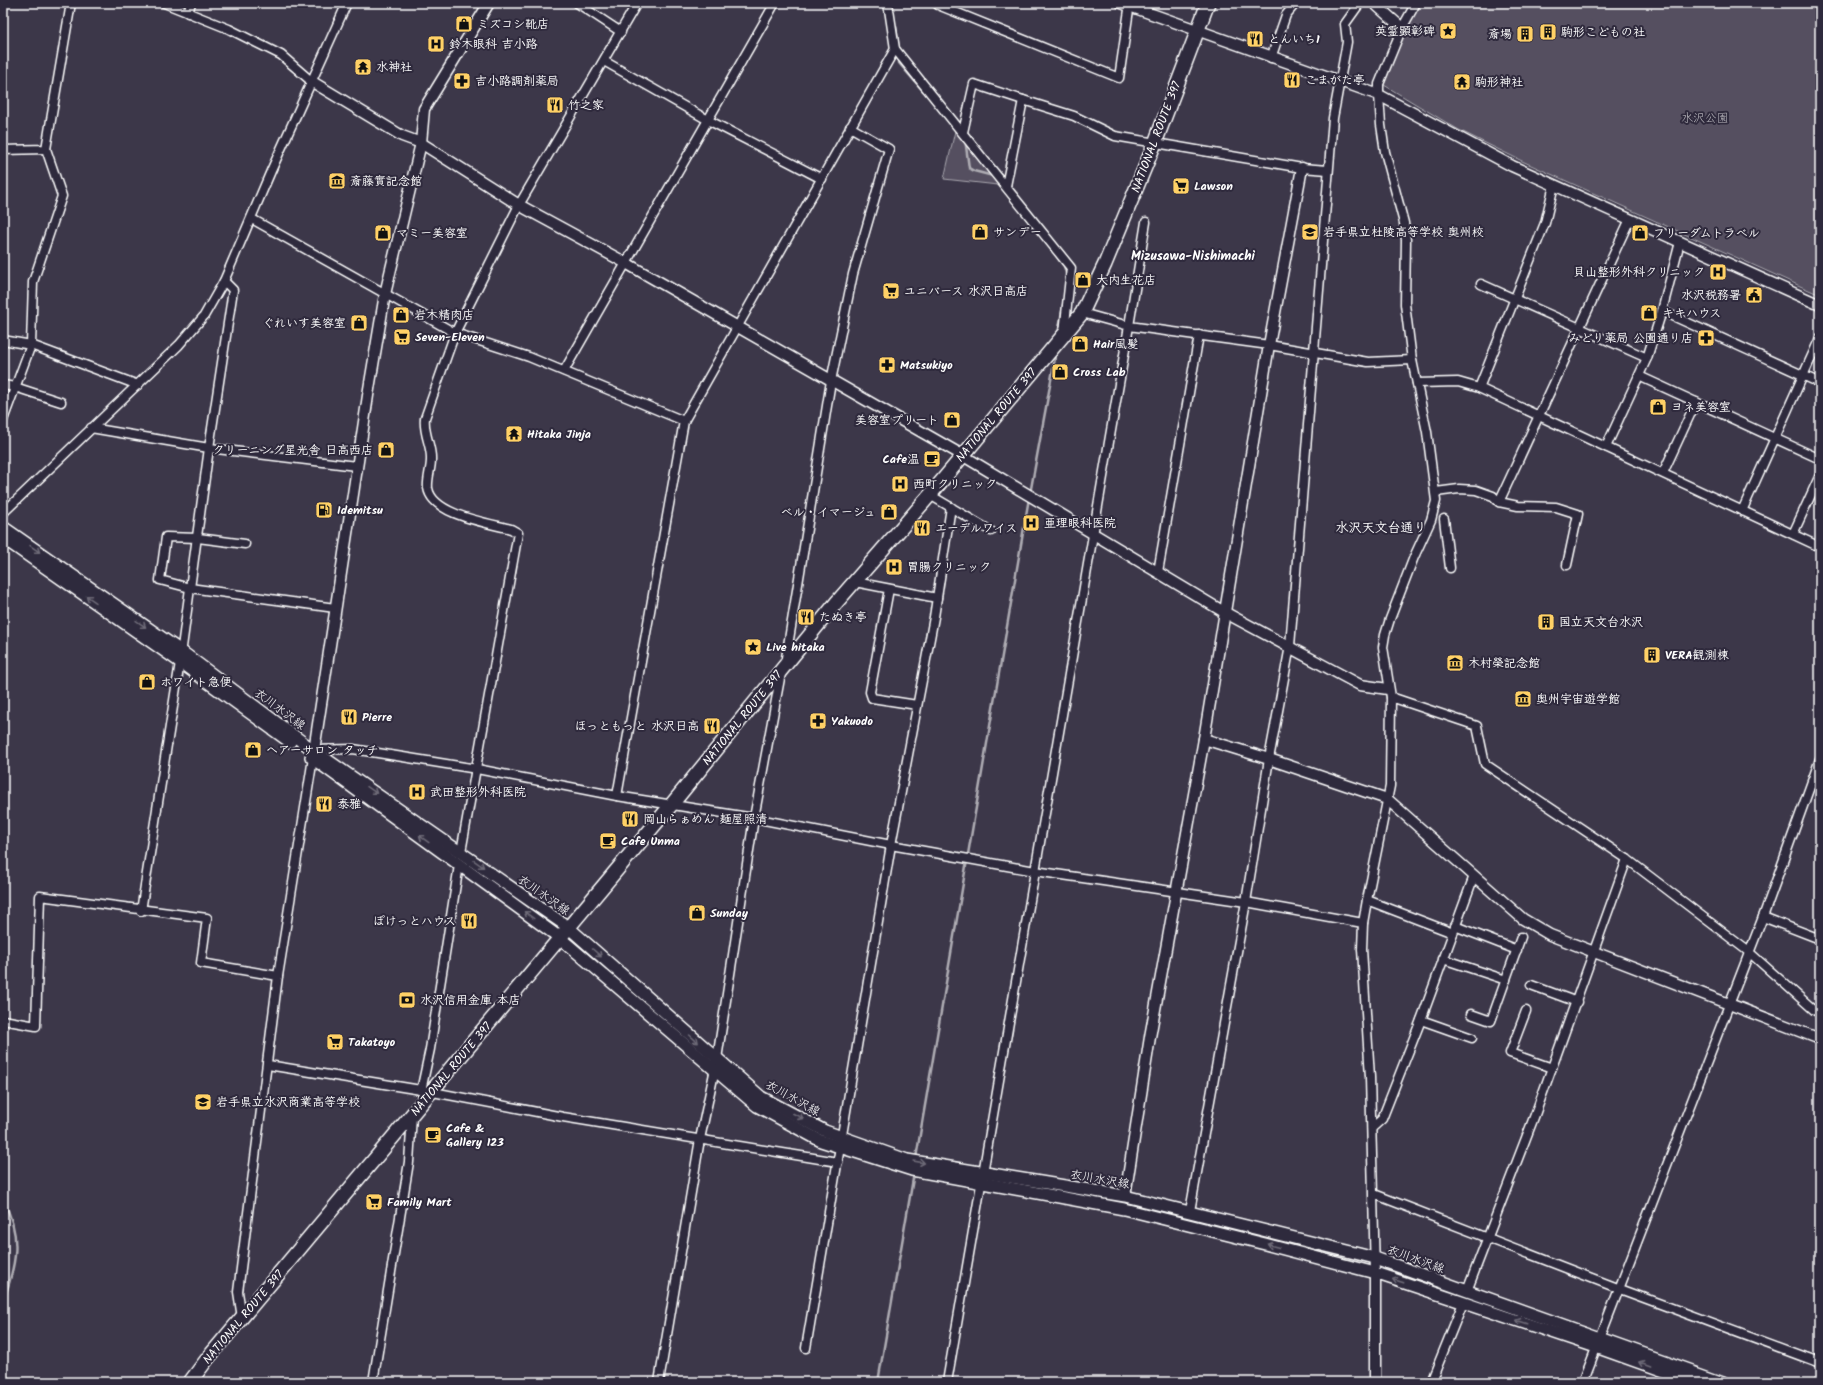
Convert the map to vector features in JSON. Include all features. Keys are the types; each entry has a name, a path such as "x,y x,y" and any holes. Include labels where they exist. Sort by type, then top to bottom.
{"highway":[{"name":"NATIONAL ROUTE 397","path":"190,1382 208,1358 243,1319 412,1116 427,1091 560,938 855,582 930,495 1082,313 1105,264 1155,143 1208,3"}],"main road":[{"name":"衣川水沢線","path":"3,527 313,754 459,865 560,938 714,1071 757,1106 821,1141 841,1142"},
{"name":"衣川水沢線","path":"3,538 181,657"},
{"name":"衣川水沢線","path":"313,754 461,852 568,927 761,1097 825,1131 841,1142 912,1170 1126,1196 1375,1258 1467,1290 1694,1382"},
{"name":"衣川水沢線","path":"982,1178 1124,1209 1265,1244 1375,1274 1463,1303 1723,1382"}],"street":[{"path":"3,420 31,346 33,282 62,196 46,148 71,3"},
{"path":"164,3 229,29 281,55 311,81 402,136 421,143 519,205 626,264 962,455 1224,612 1290,646 1360,685 1389,693 1477,726 1485,764 1627,859 1749,952 1814,1010 1820,1013"},
{"path":"188,13 192,3"},
{"path":"3,513 179,345 204,316 224,281 252,219 271,171 347,3"},
{"path":"243,1319 238,1292 268,1065 278,976 356,466 385,294 421,143 424,109 489,3"},
{"path":"576,3 621,32"},
{"path":"461,852 518,533 511,529 454,514 440,505 432,496 428,488 431,459 424,427 425,418 456,333 519,205 637,3"},
{"path":"564,371 776,3"},
{"path":"888,3 894,49 1071,268 1064,334"},
{"path":"1272,58 1286,15 1296,3"},
{"path":"1190,1212 1246,902 1268,759 1290,646 1333,118 1347,42 1345,24 1360,3"},
{"path":"1374,3 1402,28"},
{"path":"1376,1382 1374,1194 1370,1070 1362,949 1363,923 1390,786 1389,693 1383,647 1384,635 1414,557 1435,510 1436,492 1412,360 1405,304 1406,240 1404,223 1385,152 1381,125 1379,84 1402,28 1416,3"},
{"path":"937,4 1119,78 1127,4 1272,58 1379,95 1512,166 1820,305"},
{"path":"617,796 684,421 822,179 894,49"},
{"path":"604,61 708,120 822,179"},
{"path":"962,132 974,84 1074,116 1115,136 1302,168 1328,170"},
{"path":"1006,186 1023,100"},
{"path":"659,1382 700,1139 717,1059 754,818 783,669 831,381 853,274 889,149 850,127"},
{"path":"3,150 46,148"},
{"path":"1126,1196 1150,1037 1204,739 1269,345 1302,168"},
{"path":"1479,388 1545,223 1554,185"},
{"path":"252,219 456,333 529,357 684,421"},
{"path":"1499,502 1630,220"},
{"path":"947,1382 1130,326 1146,222"},
{"path":"1606,447 1647,358 1662,311 1680,242"},
{"path":"141,910 181,657 209,448 233,290 224,281"},
{"path":"1481,284 1647,358"},
{"path":"1662,311 1820,383"},
{"path":"1082,313 1130,326 1269,345 1368,362 1412,360"},
{"path":"1158,572 1199,335"},
{"path":"1742,511 1820,338"},
{"path":"3,340 31,346 138,385"},
{"path":"1639,376 1820,459"},
{"path":"1417,383 1458,382 1479,388 1820,547"},
{"path":"3,385 15,387 61,402"},
{"path":"1663,473 1696,402"},
{"path":"92,428 209,448 356,466"},
{"path":"1793,534 1820,474"},
{"path":"1436,492 1459,489 1476,490 1493,496 1499,502 1518,506 1556,507 1578,514 1567,565"},
{"path":"930,495 991,531"},
{"path":"806,1348 891,845 937,598 952,507"},
{"path":"1444,519 1450,568"},
{"path":"245,544 198,538 166,537 160,580 190,588 335,608"},
{"path":"855,582 937,598"},
{"path":"889,589 870,692 872,698 917,705"},
{"path":"1204,739 1387,799 1523,919 1550,935 1820,1039"},
{"path":"313,754 353,749 477,769 617,796 754,818 1035,871 1246,902 1363,923"},
{"path":"1583,1382 1620,1289 1728,1003 1749,952 1820,759"},
{"path":"1467,1290 1488,1239 1577,1002 1627,859"},
{"path":"427,1091 431,1042 459,865"},
{"path":"1372,1128 1382,1119 1421,1020 1474,876"},
{"path":"3,1020 36,1026 40,896 207,918 201,963 278,976"},
{"path":"1367,900 1517,950"},
{"path":"1762,917 1820,939"},
{"path":"1471,1014 1490,1021 1521,937"},
{"path":"1443,959 1506,980"},
{"path":"1531,985 1577,1002"},
{"path":"1526,1011 1510,1053 1552,1068"},
{"path":"1421,1020 1472,1038"},
{"path":"268,1065 427,1091 563,1117 838,1162"},
{"path":"373,1382 409,1162 412,1116"},
{"path":"1374,1194 1488,1239 1820,1363"},
{"path":"1431,1382 1463,1303"}],"green space":[{"name":"水沢公園","path":"1419,3 1820,3 1820,295 1522,161 1459,130 1384,85 1403,36"},
{"path":"955,131 998,185 944,179"}],"waterway":[{"path":"896,27 899,50"},
{"path":"899,59 899,63 923,91"},
{"path":"965,139 969,168 974,171 993,176"},
{"path":"1059,260 1064,266 1067,277"},
{"path":"1058,334 1064,299"},
{"path":"1030,494 1056,353"},
{"path":"916,1158 1029,498"},
{"path":"878,1382 914,1173"},
{"path":"3,1200 9,1213 15,1239 14,1263 3,1303"}],"place":[{"name":"ミズコシ靴店","path":"464,24"},
{"name":"英霊顕彰碑","path":"1448,31"},
{"name":"駒形こどもの社","path":"1548,32"},
{"name":"斎場","path":"1525,34"},
{"name":"とんいち1","path":"1255,39"},
{"name":"鈴木眼科 吉小路","path":"436,44"},
{"name":"水神社","path":"363,67"},
{"name":"こまがた亭","path":"1292,80"},
{"name":"吉小路調剤薬局","path":"462,81"},
{"name":"駒形神社","path":"1462,82"},
{"name":"竹之家","path":"555,105"},
{"name":"斎藤實記念館","path":"337,181"},
{"name":"Lawson","path":"1181,186"},
{"name":"サンデー","path":"980,232"},
{"name":"岩手県立杜陵高等学校 奥州校","path":"1310,232"},
{"name":"マミー美容室","path":"383,233"},
{"name":"フリーダムトラベル","path":"1640,233"},
{"name":"貝山整形外科クリニック","path":"1718,272"},
{"name":"大内生花店","path":"1083,280"},
{"name":"ユニバース 水沢日高店","path":"891,291"},
{"name":"水沢税務署","path":"1754,295"},
{"name":"キキハウス","path":"1649,313"},
{"name":"岩木精肉店","path":"401,315"},
{"name":"ぐれいす美容室","path":"359,323"},
{"name":"Seven-Eleven","path":"402,337"},
{"name":"みどり薬局 公園通り店","path":"1706,338"},
{"name":"Hair風髪","path":"1080,344"},
{"name":"Matsukiyo","path":"887,365"},
{"name":"Cross Lab","path":"1060,372"},
{"name":"ヨネ美容室","path":"1658,407"},
{"name":"美容室プリート","path":"952,420"},
{"name":"Hitaka Jinja","path":"514,434"},
{"name":"クリーニング星光舎 日高西店","path":"386,450"},
{"name":"Cafe温","path":"932,459"},
{"name":"西町クリニック","path":"900,484"},
{"name":"Idemitsu","path":"324,510"},
{"name":"ベル・イマージュ","path":"889,512"},
{"name":"亜理眼科医院","path":"1031,523"},
{"name":"エーデルワイス","path":"922,528"},
{"name":"胃腸クリニック","path":"894,567"},
{"name":"たぬき亭","path":"806,617"},
{"name":"国立天文台水沢","path":"1546,622"},
{"name":"Live hitaka","path":"753,647"},
{"name":"VERA観測棟","path":"1652,655"},
{"name":"木村榮記念館","path":"1455,663"},
{"name":"ホワイト急便","path":"147,682"},
{"name":"奥州宇宙遊学館","path":"1523,699"},
{"name":"Pierre","path":"349,717"},
{"name":"Yakuodo","path":"818,721"},
{"name":"ほっともっと 水沢日高","path":"712,726"},
{"name":"ヘアーサロン タッチ","path":"253,750"},
{"name":"武田整形外科医院","path":"417,792"},
{"name":"泰雅","path":"324,804"},
{"name":"岡山らぁめん 麺屋照清","path":"630,819"},
{"name":"Cafe Unma","path":"608,841"},
{"name":"Sunday","path":"697,913"},
{"name":"ぽけっとハウス","path":"469,921"},
{"name":"水沢信用金庫 本店","path":"407,1000"},
{"name":"Takatoyo","path":"335,1042"},
{"name":"岩手県立水沢商業高等学校","path":"203,1102"},
{"name":"Cafe & Gallery 123","path":"433,1135"},
{"name":"Family Mart","path":"374,1202"}],"district":[{"name":"Mizusawa-Nishimachi","path":"1193,255"},
{"name":"水沢天文台通り","path":"1381,527"}]}
